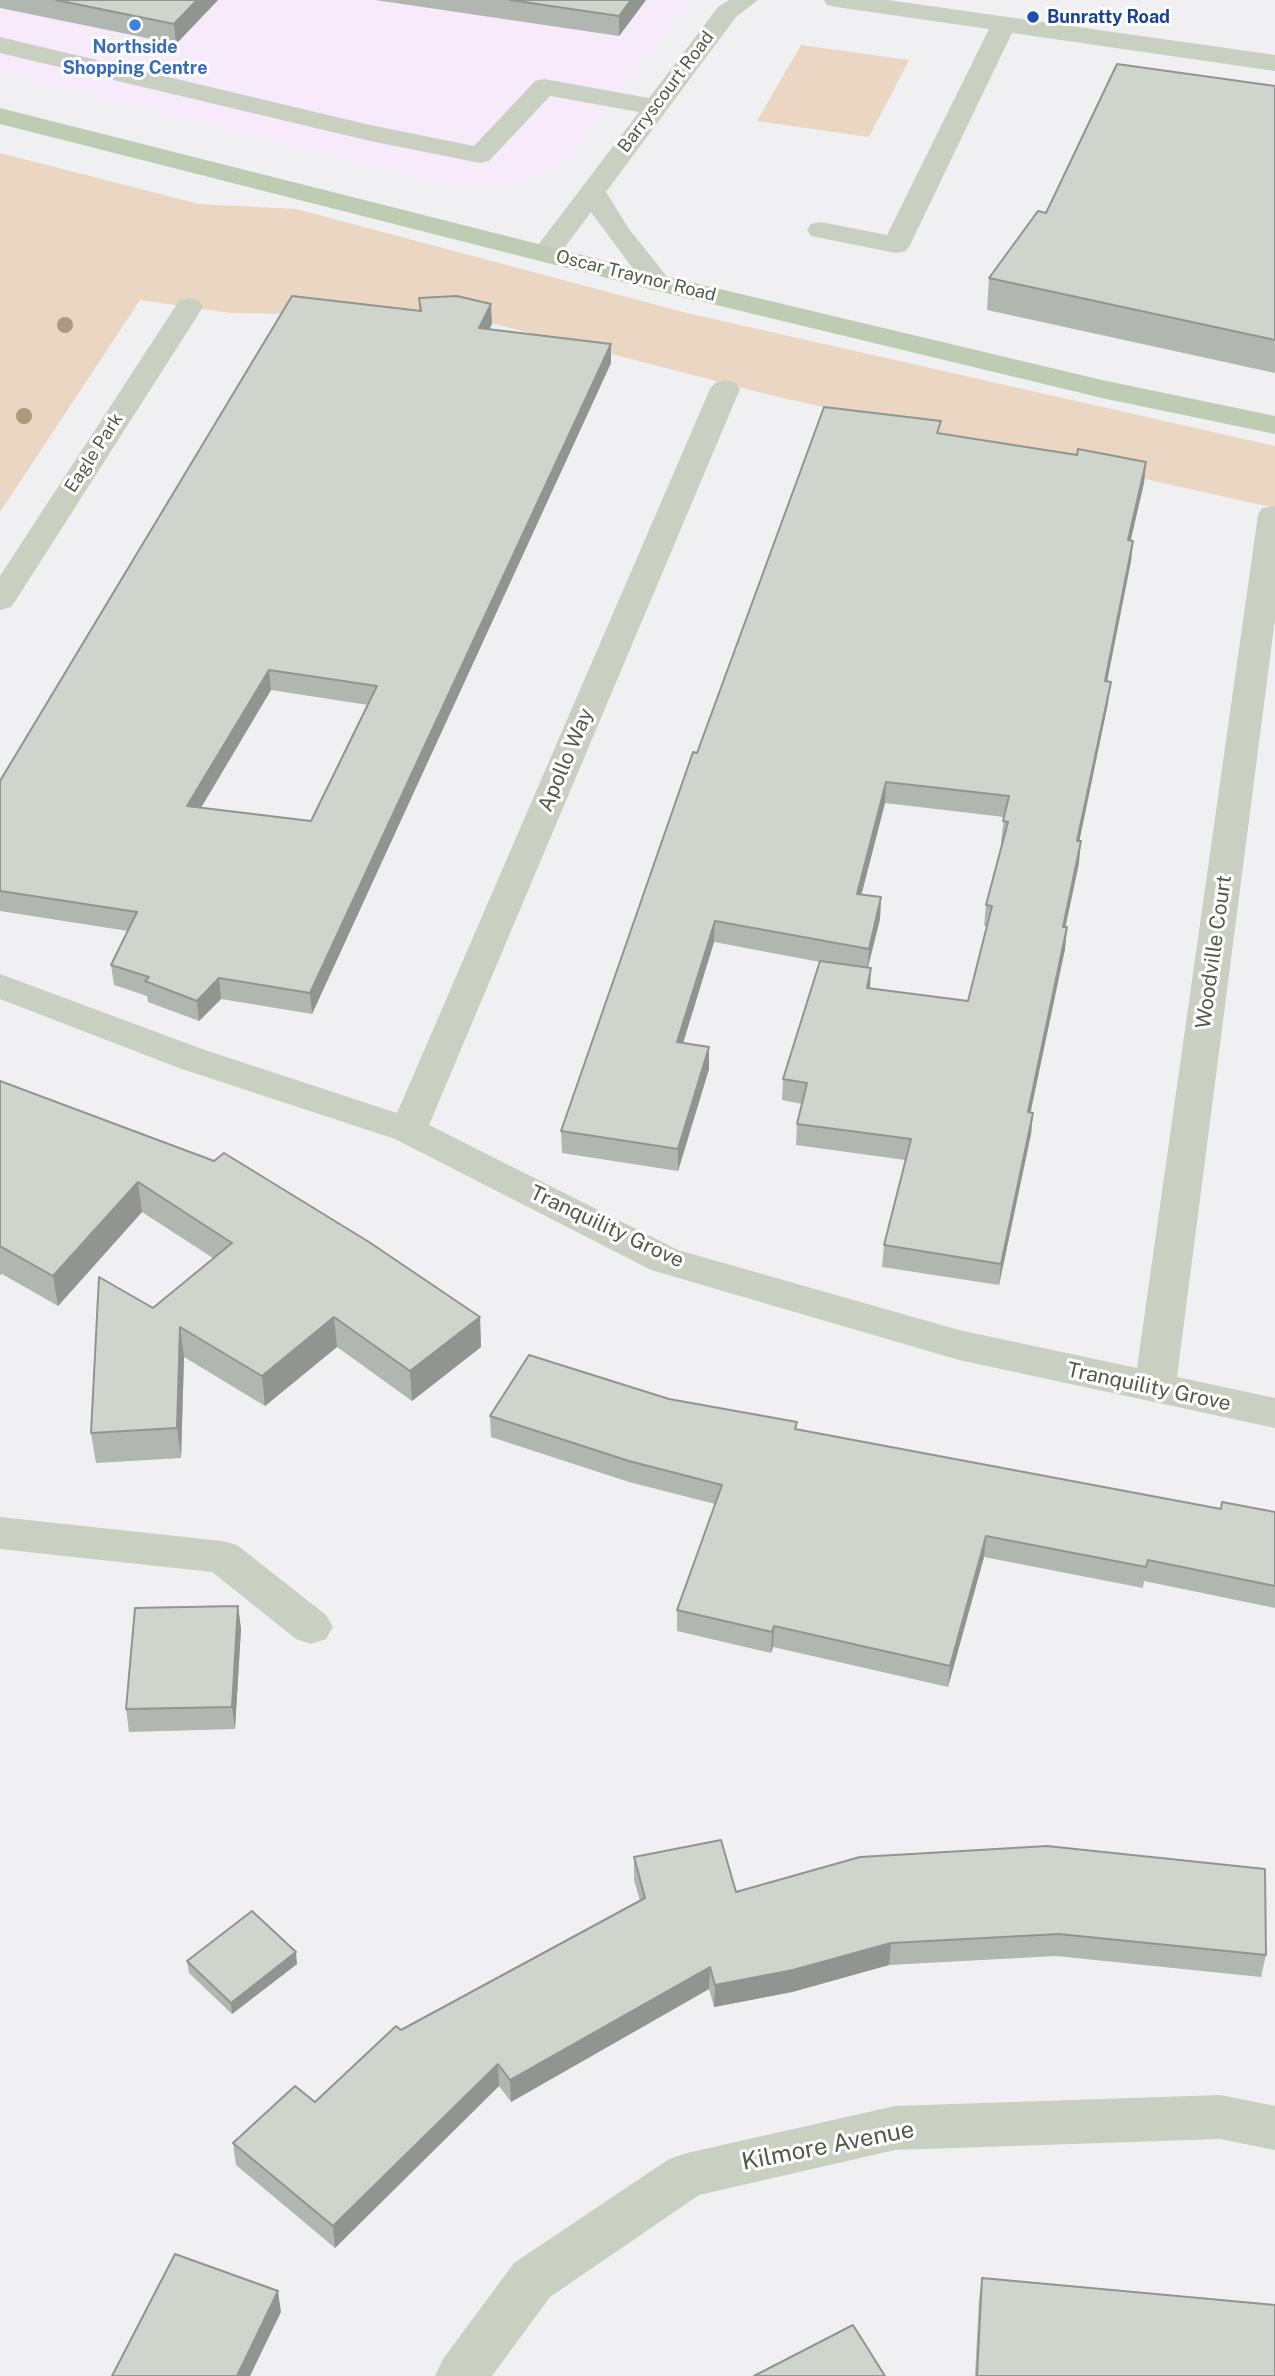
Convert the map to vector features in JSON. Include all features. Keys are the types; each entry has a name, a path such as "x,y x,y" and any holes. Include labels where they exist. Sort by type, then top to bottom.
{"main road":[{"name":"Oscar Traynor Road","path":"0,116 659,283 1102,389 1275,425"}],"street":[{"name":"Barryscourt Road","path":"546,253 727,12 746,0"},
{"path":"836,0 1005,22 1275,63"},
{"path":"821,230 896,245 1005,22"},
{"path":"0,45 370,133 480,155 544,88 655,107"},
{"path":"592,191 618,233 659,283"},
{"name":"Eagle Park","path":"0,600 189,307"},
{"name":"Apollo Way","path":"408,1130 725,390"},
{"name":"Woodville Court","path":"1155,1389 1273,515"},
{"name":"Tranquility Grove","path":"0,986 192,1059 408,1130 665,1259 959,1345 1275,1413"},
{"path":"0,1533 222,1557 310,1627"},
{"name":"Kilmore Avenue","path":"461,2376 532,2280 687,2175 895,2128 1220,2118 1275,2128"}],"shaded area":[{"name":"Northside Shopping Centre","path":"0,0 690,0 561,166 509,185 451,186 0,72"},
{"path":"801,45 909,60 869,137 757,121"},
{"path":"0,153 199,204 296,209 687,313 1275,446 1275,508 774,396 464,316 231,313 140,300 0,512"}],"building":[{"path":"56,0 197,0 174,24"},
{"path":"510,0 631,0 619,16"},
{"path":"1117,64 1275,86 1275,340 989,278 1038,211 1046,213"},
{"path":"292,296 421,311 419,298 457,296 491,304 479,328 611,344 310,993 219,978 197,1001 145,981 149,977 111,965 137,912 0,891 0,781","holes":["269,670 377,686 311,821 187,806"]},
{"path":"824,407 941,421 937,433 1077,455 1078,449 1146,462 1128,540 1133,541 1105,681 1111,682 1077,841 1081,841 1063,927 1067,927 1028,1112 1033,1113 1001,1264 884,1245 911,1139 797,1124 807,1083 783,1079 820,961 871,968 867,988 968,1001 992,906 986,905 1008,822 1003,821 1009,796 886,782 857,894 881,897 869,949 715,921 677,1042 709,1047 678,1149 561,1131 693,752 697,753"},
{"path":"0,1081 214,1161 224,1153 369,1242 480,1317 410,1371 334,1317 262,1376 180,1327 177,1428 91,1433 99,1277 153,1308 232,1243 138,1182 53,1276 0,1246"},
{"path":"529,1355 669,1399 797,1422 795,1429 1221,1509 1222,1502 1275,1512 1275,1586 1148,1560 1146,1567 986,1536 950,1666 774,1626 772,1632 677,1610 722,1485 629,1461 490,1416"},
{"path":"238,1606 232,1707 126,1709 135,1608"},
{"path":"721,1840 736,1892 860,1857 1047,1846 1265,1869 1266,1955 1059,1934 891,1943 793,1970 715,1985 710,1967 510,2080 498,2064 333,2226 233,2143 295,2086 315,2102 396,2026 401,2030 645,1898 634,1857"},
{"path":"252,1911 296,1952 231,2003 187,1961"},
{"path":"175,2254 278,2291 237,2376 112,2376"},
{"path":"982,2278 1275,2305 1275,2376 977,2376"},
{"path":"853,2325 885,2376 754,2376"}],"place":[{"name":"Bunratty Road","path":"1033,17"},
{"name":"Northside Shopping Centre","path":"135,25"}]}
